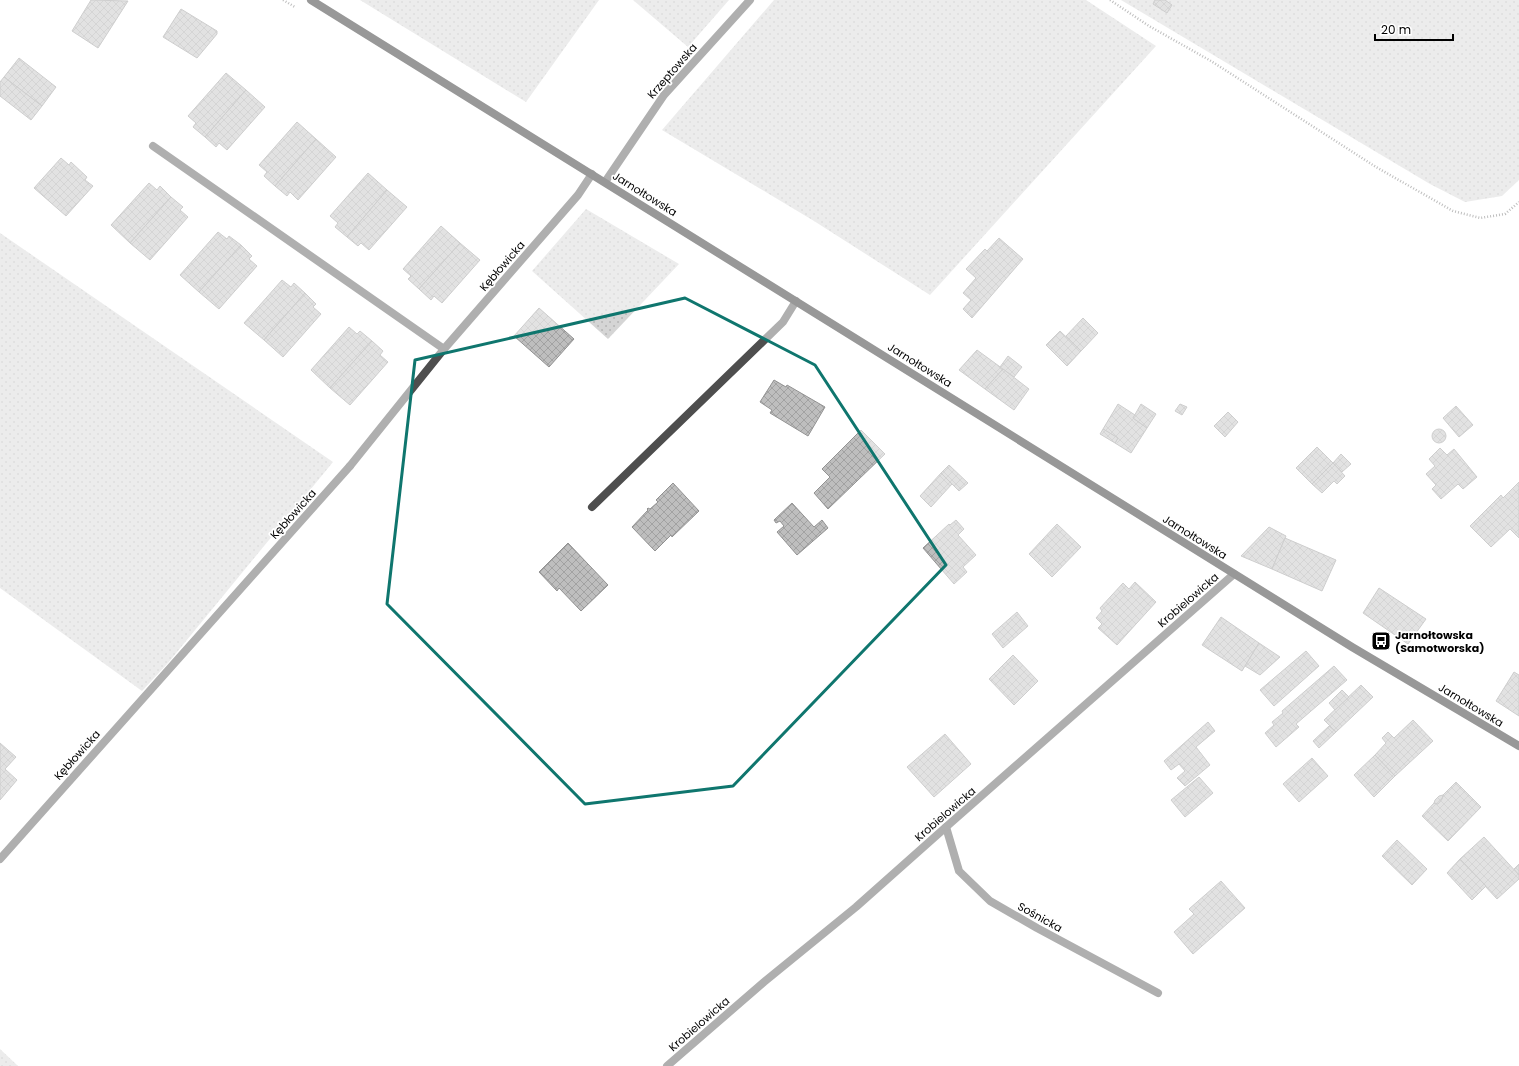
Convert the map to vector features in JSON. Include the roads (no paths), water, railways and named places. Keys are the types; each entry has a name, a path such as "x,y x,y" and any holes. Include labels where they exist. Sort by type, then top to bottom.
{"street":[{"name":"Jarnołtowska","path":"311,0 1352,647 1519,746"},
{"name":"Krzeptowska","path":"605,182 664,95 750,0"},
{"path":"153,146 444,349"},
{"name":"Kębłowicka","path":"0,858 350,466 444,349 570,206 592,174"},
{"path":"592,506 783,322 796,301"},
{"name":"Krobielowicka","path":"667,1066 764,982 856,907 1234,574"},
{"name":"Sośnicka","path":"946,827 959,871 990,901 1158,993"}],"place":[{"name":"Jarnołtowska (Samotworska)","path":"1381,641"}]}
